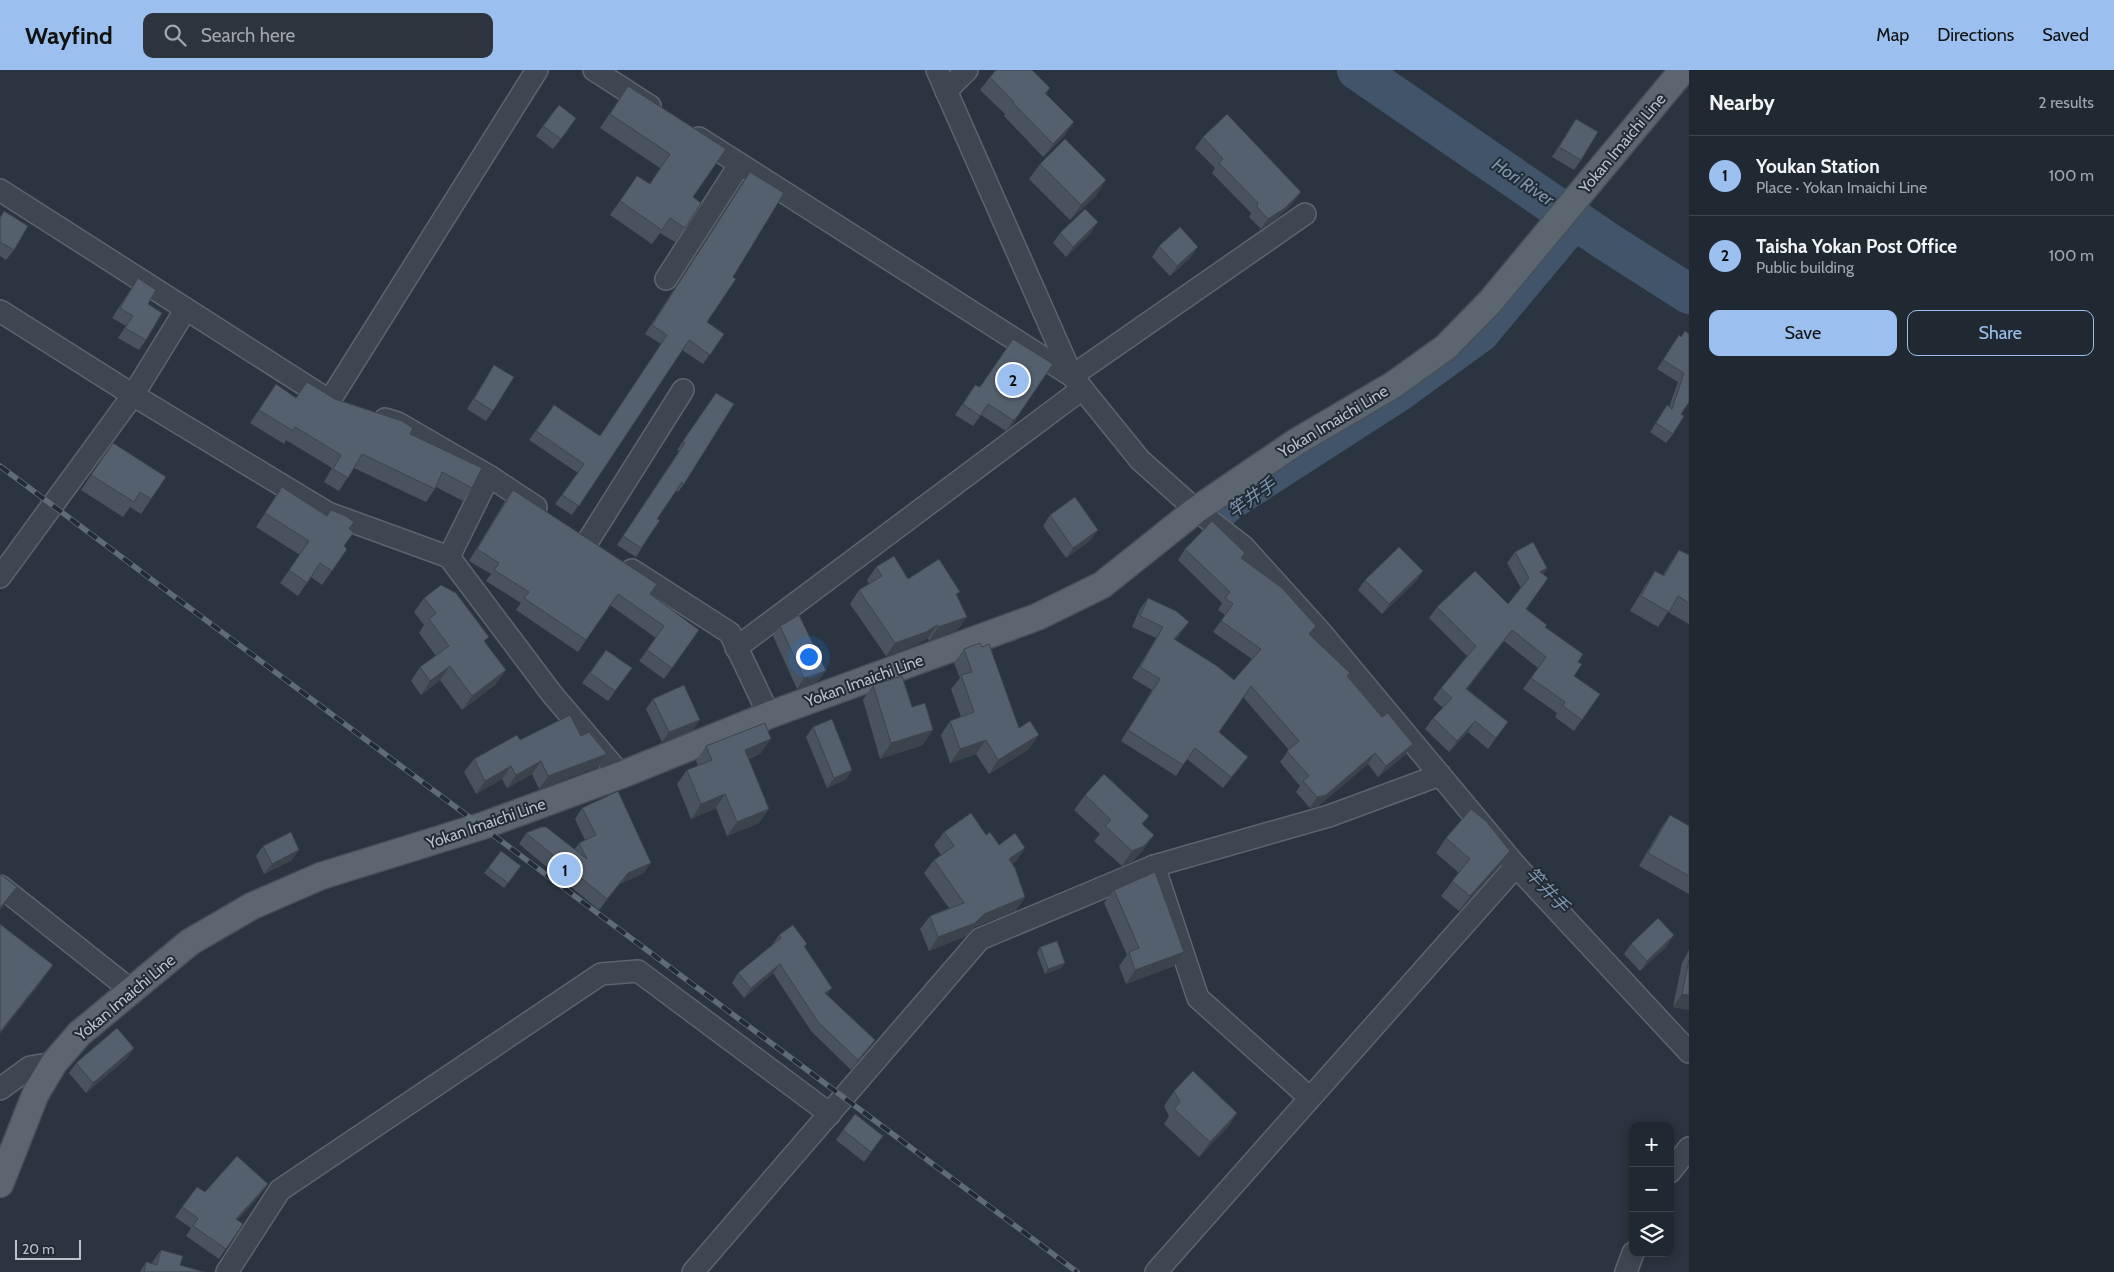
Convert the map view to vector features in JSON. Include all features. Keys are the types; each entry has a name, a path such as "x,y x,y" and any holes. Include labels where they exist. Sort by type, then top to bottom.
{"main road":[{"name":"Yokan Imaichi Line","path":"0,1184 36,1093 54,1063 79,1034 190,942 269,899 320,876 482,826 620,775 769,715 1037,616 1102,585 1196,510 1296,442 1394,385 1446,347 1490,302 1683,70"}],"street":[{"path":"347,406 537,70"},
{"path":"594,70 1077,383"},
{"path":"937,70 1077,383 1140,460 1196,510 1243,546 1319,630 1516,866 1689,1052"},
{"path":"946,91 967,70"},
{"path":"666,279 740,164"},
{"path":"0,190 186,309 347,406 398,423 489,476 730,633 769,715"},
{"path":"736,648 1077,383 1305,214"},
{"path":"0,577 132,395 186,309"},
{"path":"0,311 132,395 328,513 448,557 552,694 620,775"},
{"path":"586,540 683,390"},
{"path":"448,557 489,476"},
{"path":"693,1272 980,938 1154,866 1329,816 1440,775"},
{"path":"1154,866 1198,998 1310,1098"},
{"path":"1156,1272 1516,866"},
{"path":"0,886 132,991"},
{"path":"227,1272 280,1190 601,974 638,971 830,1114"},
{"path":"0,1089 30,1067 54,1063"},
{"path":"1674,1167 1689,1148"},
{"path":"1626,1272 1632,1257"}],"building":[{"path":"996,70 1032,70 1050,88 1045,93 1074,122 1053,144 990,77"},
{"path":"628,86 726,149 693,197 701,203 685,228 670,218 662,230 620,201 637,176 650,184 670,154 610,114"},
{"path":"559,105 576,118 561,139 543,126"},
{"path":"1227,114 1301,192 1285,208 1268,219 1257,207 1258,203 1219,163 1223,159 1203,137"},
{"path":"1576,119 1598,132 1581,160 1559,147"},
{"path":"1065,139 1106,180 1081,205 1040,164"},
{"path":"750,172 784,193 733,277 736,279 707,322 724,334 710,355 689,340 579,506 562,495 584,464 536,431 554,405 600,436 667,335 652,325"},
{"path":"1085,209 1098,222 1073,247 1060,233"},
{"path":"4,211 28,226 14,250 0,242 0,218"},
{"path":"1180,227 1198,247 1177,266 1159,246"},
{"path":"138,278 156,290 148,304 162,313 146,340 125,328 133,316 120,308"},
{"path":"1685,331 1689,334 1689,402 1681,414 1684,416 1673,434 1656,423 1667,405 1672,409 1684,373 1663,360 1679,335 1681,337"},
{"path":"1013,339 1053,364 1017,417 1013,420 988,404 980,416 963,404 975,385 980,387"},
{"path":"494,365 514,377 493,411 474,399"},
{"path":"307,382 335,399 402,421 413,428 410,434 482,468 472,488 442,472 435,489 362,454 348,478 333,469 341,455 295,427 293,431 259,410 276,384 296,398"},
{"path":"716,393 734,404 684,484 682,482 657,519 660,520 641,548 623,536"},
{"path":"113,443 166,477 151,499 140,492 134,502 91,475"},
{"path":"282,487 327,516 331,510 346,516 354,522 349,529 354,532 344,546 347,549 332,571 320,563 307,583 289,570 309,541 265,513"},
{"path":"513,490 657,584 650,594 699,630 672,668 647,650 664,626 618,594 586,640 524,598 529,592 494,570 499,563 477,549"},
{"path":"1075,497 1098,530 1073,548 1050,515"},
{"path":"1212,521 1245,553 1241,558 1282,588 1316,626 1309,634 1350,673 1347,676 1382,717 1388,713 1413,744 1386,766 1375,753 1326,795 1317,797 1303,781 1309,776 1287,751 1299,741 1251,686 1219,732 1248,757 1231,777 1195,748 1183,765 1128,730 1160,679 1140,667 1163,627 1140,616 1148,598 1176,611 1189,622 1174,639 1217,666 1234,680 1261,649 1221,621 1233,604 1225,598 1230,592 1185,549"},
{"path":"1533,542 1547,568 1540,572 1548,578 1526,609 1547,625 1545,627 1583,654 1578,662 1582,664 1574,676 1600,694 1582,720 1563,706 1565,702 1531,678 1546,657 1512,630 1466,689 1508,722 1496,738 1475,721 1457,741 1433,718 1452,698 1441,688 1476,646 1437,607 1475,571 1508,604 1529,578 1515,552"},
{"path":"1399,547 1423,571 1389,604 1365,580"},
{"path":"1679,550 1689,555 1689,603 1678,596 1669,612 1641,596 1655,571 1664,576"},
{"path":"894,556 908,579 939,559 960,592 956,594 967,617 938,627 937,625 926,632 895,643 859,590 882,576 876,567"},
{"path":"441,585 456,593 489,637 484,641 506,670 472,696 450,666 430,681 420,667 449,646 429,619 436,613 424,598"},
{"path":"799,615 826,671 804,678 780,626"},
{"path":"980,643 982,647 989,644 1019,728 1030,721 1039,735 998,760 986,740 960,749 950,721 974,712 961,675 972,672 964,649"},
{"path":"606,650 632,668 615,691 590,673"},
{"path":"902,676 912,707 925,703 933,730 891,743 873,685"},
{"path":"684,685 700,720 669,732 653,699"},
{"path":"570,715 581,736 589,732 607,754 548,776 541,761 516,775 511,766 485,781 474,759 517,735 520,740"},
{"path":"832,719 852,770 834,778 813,727"},
{"path":"765,723 771,739 745,750 769,809 737,822 725,794 701,804 687,770 712,760 706,746"},
{"path":"1104,774 1149,816 1142,824 1154,835 1144,846 1132,851 1105,826 1111,820 1085,795"},
{"path":"618,791 651,863 628,873 607,899 526,833 546,827 587,859 579,843 596,835 582,808"},
{"path":"1471,809 1486,821 1510,851 1470,896 1452,881 1470,859 1446,838"},
{"path":"971,813 986,835 990,832 999,845 1015,833 1025,848 1009,859 1015,868 1025,897 984,914 975,923 938,937 930,916 964,903 934,860 954,846 944,832"},
{"path":"1670,815 1689,826 1689,876 1648,853"},
{"path":"291,832 299,850 272,864 263,846"},
{"path":"501,851 521,866 508,883 488,868"},
{"path":"1155,872 1184,952 1135,970 1129,952 1139,948 1114,890"},
{"path":"0,874 17,887 0,908"},
{"path":"1658,918 1674,935 1647,961 1631,944"},
{"path":"0,924 53,965 0,1032"},
{"path":"793,925 807,944 804,946 832,988 825,993 875,1040 858,1060 818,1022 780,964 751,988 738,973 781,938 779,935"},
{"path":"1057,941 1065,963 1048,969 1040,947"},
{"path":"1689,960 1689,995 1682,994"},
{"path":"117,1028 134,1048 93,1083 76,1063"},
{"path":"1193,1071 1237,1113 1210,1142 1174,1109 1180,1102 1174,1091"},
{"path":"855,1114 883,1136 871,1152 843,1130"},
{"path":"237,1156 268,1184 236,1219 243,1224 226,1249 193,1226 198,1218 182,1207 197,1187 205,1192"},
{"path":"161,1250 183,1256 180,1265 204,1272 144,1272 146,1262 157,1265"}],"waterway":[{"name":"Hori River","path":"1357,70 1606,241 1689,294"},
{"name":"竿井手","path":"1225,539 1213,527 1233,509 1402,400 1486,339 1582,224"}],"railway":[{"path":"0,466 1077,1272"}],"place":[{"name":"Taisha Yokan Post Office","path":"1013,380"},
{"name":"Youkan Station","path":"565,870"}]}
